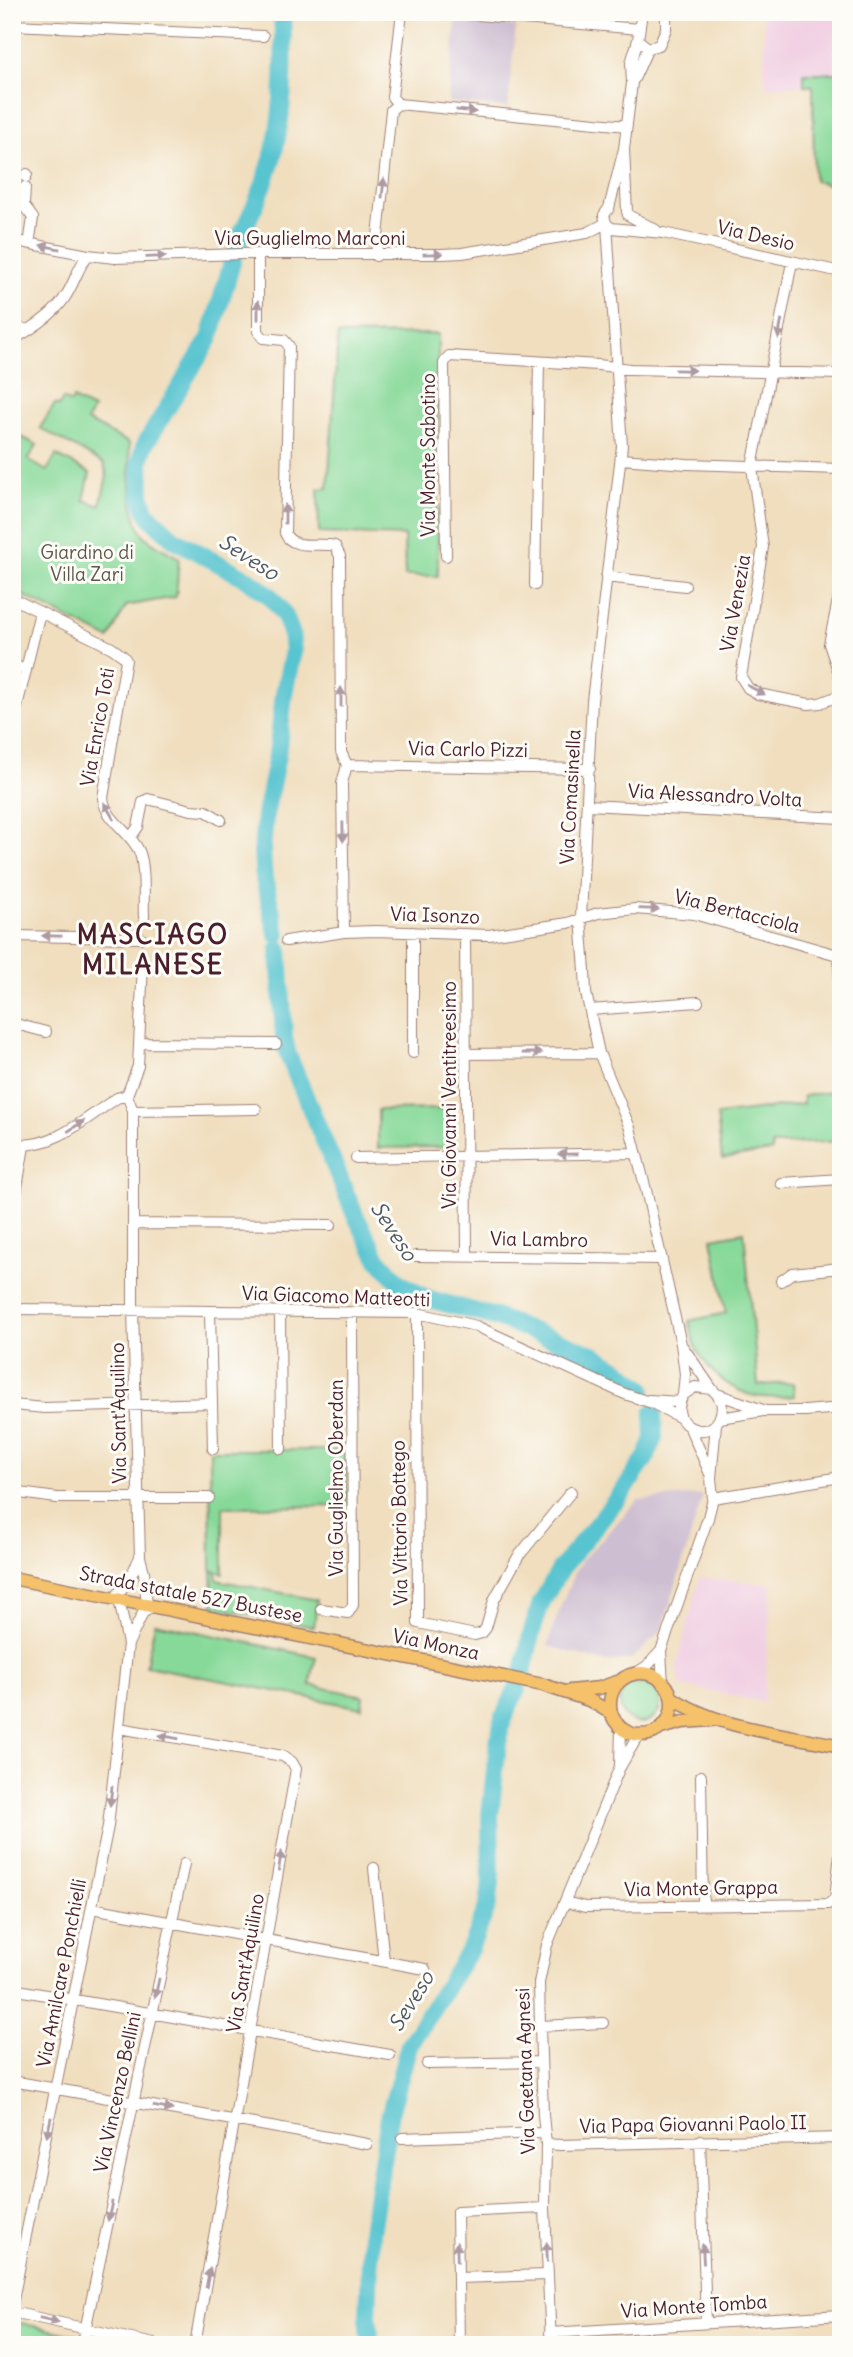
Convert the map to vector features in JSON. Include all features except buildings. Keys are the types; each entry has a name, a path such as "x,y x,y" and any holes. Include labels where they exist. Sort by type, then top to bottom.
{"main road":[{"name":"Strada statale 527 Bustese","path":"12,1578 362,1649"},
{"name":"Via Monza","path":"362,1649 568,1691"},
{"path":"568,1691 599,1688 634,1674 654,1676 671,1697 685,1707 715,1720 841,1746"},
{"path":"611,1713 611,1696 621,1681"},
{"path":"568,1691 611,1713 621,1728 630,1733 641,1735 683,1722 715,1720"},
{"path":"660,1729 670,1714 671,1697"}],"street":[{"path":"402,12 392,97 398,104 627,126"},
{"path":"443,12 639,29"},
{"path":"624,149 627,222 612,226 604,215 609,208 624,149 632,83 631,63 642,12"},
{"path":"648,48 659,45 664,38 668,14"},
{"path":"12,25 264,36"},
{"path":"638,40 648,48"},
{"path":"632,83 648,48"},
{"path":"376,256 391,110 398,104"},
{"path":"26,179 24,206 33,218 30,237"},
{"path":"609,208 621,206 627,213"},
{"name":"Via Desio","path":"627,213 663,233"},
{"name":"Via Guglielmo Marconi","path":"12,240 88,255 142,258 226,254 376,256 462,253 587,233 612,226"},
{"name":"Via Desio","path":"612,226 639,232 663,233 841,272"},
{"name":"Via Comasinella","path":"612,226 608,241 621,459 593,687 582,918 586,993 599,1053 626,1117 661,1258 681,1344 685,1374 682,1398"},
{"path":"12,341 62,302 75,274 88,255"},
{"path":"258,256 258,331 263,338 285,340 289,346 285,533 294,543 335,546 340,556 341,752 346,765 342,783 344,932"},
{"name":"Via Venezia","path":"792,262 752,467 763,547 741,668 743,681 758,694 809,704 841,695"},
{"path":"12,322 29,330"},
{"name":"Via Monte Sabotino","path":"446,556 446,359 455,357 617,368 841,374"},
{"path":"535,585 539,362"},
{"path":"621,459 841,469"},
{"path":"606,577 685,586"},
{"path":"841,586 829,644 841,680"},
{"path":"12,598 40,612 12,727"},
{"name":"Via Enrico Toti","path":"40,612 126,660 103,798 106,811 131,837 141,857 144,917"},
{"path":"12,664 26,671"},
{"name":"Via Carlo Pizzi","path":"346,765 590,769"},
{"path":"131,837 138,827 143,802 146,800 211,813 221,820"},
{"name":"Via Alessandro Volta","path":"588,805 841,818"},
{"name":"Via Bertacciola","path":"582,918 635,909 694,914 840,954"},
{"name":"Via Isonzo","path":"286,941 344,932 512,932 568,923 582,918"},
{"path":"413,1052 414,932"},
{"name":"Via Giovanni Ventitreesimo","path":"466,934 467,1256"},
{"path":"12,936 141,938"},
{"path":"840,954 841,1001"},
{"path":"143,964 141,1043 138,1066 127,1095 133,1111 257,1109"},
{"path":"590,1010 698,1002"},
{"path":"12,1023 46,1032"},
{"path":"141,1043 276,1044"},
{"path":"465,1054 599,1053"},
{"path":"12,1144 24,1146 64,1134 117,1098 127,1095"},
{"name":"Via Sant'Aquilino","path":"133,1111 133,1310 140,1558 150,1605"},
{"path":"12,1217 24,1146"},
{"path":"356,1158 636,1153"},
{"path":"781,1183 841,1179"},
{"path":"133,1224 331,1225"},
{"name":"Via Lambro","path":"416,1256 661,1258"},
{"path":"781,1281 792,1273 841,1268"},
{"name":"Via Giacomo Matteotti","path":"12,1310 417,1313 476,1326 638,1398 660,1404 681,1418"},
{"path":"210,1311 213,1449"},
{"path":"280,1312 281,1449"},
{"name":"Via Guglielmo Oberdan","path":"321,1609 343,1614 348,1613 353,1605 352,1313"},
{"name":"Via Vittorio Bottego","path":"417,1313 418,1623 475,1635 482,1633 494,1600 518,1557 571,1492"},
{"name":"Via Comasinella","path":"681,1344 714,1392"},
{"path":"711,1478 690,1428 681,1418 682,1398 695,1387 764,1410"},
{"path":"634,1674 647,1667 660,1651 713,1498 711,1478 721,1402 714,1392"},
{"name":"Via Giacomo Matteotti","path":"660,1404 682,1398"},
{"path":"12,1405 45,1408 212,1403"},
{"path":"690,1428 701,1430 718,1421 764,1410 841,1408"},
{"path":"713,1498 841,1477"},
{"path":"12,1492 57,1498 209,1498"},
{"path":"117,1599 140,1558"},
{"name":"Via Amilcare Ponchielli","path":"117,1599 128,1644"},
{"name":"Via Amilcare Ponchielli","path":"12,2305 108,1826 128,1644 143,1613 150,1605"},
{"path":"660,1651 663,1684"},
{"name":"Via Sant'Aquilino","path":"119,1728 283,1756 292,1762 296,1769 195,2345"},
{"name":"Via Gaetana Agnesi","path":"620,1769 621,1728"},
{"name":"Via Gaetana Agnesi","path":"551,2345 540,2062 541,1972 547,1945 620,1769 641,1735"},
{"path":"701,1776 703,1905"},
{"path":"841,1845 835,1899 841,1910"},
{"name":"Via Vincenzo Bellini","path":"82,2345 184,1864"},
{"path":"374,1868 384,1961"},
{"name":"Via Monte Grappa","path":"565,1902 583,1906 825,1904 832,1903 835,1899"},
{"path":"92,1908 425,1969"},
{"path":"12,1989 390,2055"},
{"path":"540,2026 603,2023"},
{"path":"427,2064 540,2062"},
{"path":"12,2081 367,2144"},
{"name":"Via Papa Giovanni Paolo II","path":"402,2138 545,2138 560,2146 841,2138"},
{"path":"700,2140 706,2322"},
{"path":"460,2345 457,2211 545,2208"},
{"path":"458,2278 548,2275"},
{"path":"12,2312 159,2345"},
{"name":"Via Monte Tomba","path":"550,2333 841,2315"}],"shaded area":[{"path":"763,12 841,12 841,53 838,53 837,73 804,73 803,86 765,87"},
{"path":"456,21 516,26 508,108 448,102"},
{"path":"703,1495 662,1630 632,1659 605,1662 548,1646 574,1573 584,1558 638,1500"},
{"path":"700,1577 772,1584 764,1702 682,1686 676,1668"}],"green space":[{"path":"804,73 841,73 841,187 814,181 813,86 804,85"},
{"path":"438,334 438,576 405,576 404,536 319,533 318,489 328,488 338,335"},
{"name":"Giardino di Villa Zari","path":"63,399 71,403 73,399 93,409 87,421 129,443 130,477 138,525 150,540 179,558 176,597 126,606 109,639 12,590 12,432 37,445 28,460 47,471 56,455 90,473 84,500 100,506 107,476 104,464 40,428 55,404 59,406"},
{"path":"838,1091 841,1141 772,1145 772,1151 722,1159 717,1115 803,1104 803,1096"},
{"path":"451,1109 452,1147 378,1148 378,1110"},
{"path":"744,1232 758,1385 793,1383 794,1396 760,1397 738,1390 722,1380 709,1367 694,1342 689,1321 726,1313 712,1238"},
{"path":"210,1450 346,1450 347,1506 223,1507 223,1573 211,1570"},
{"path":"212,1572 216,1572 217,1580 317,1600 314,1627 213,1607"},
{"path":"155,1623 316,1657 310,1685 364,1696 362,1708 146,1666"},
{"path":"640,1683 648,1684 654,1689 659,1695 659,1711 654,1717 648,1722 640,1723 632,1722 626,1717 621,1711 620,1703 621,1695 626,1689 632,1684"},
{"path":"12,2321 77,2336 75,2345 12,2345"}],"waterway":[{"name":"Seveso","path":"236,247 263,187 277,138 283,75 282,12"},
{"name":"Seveso","path":"233,259 210,338 144,446 140,462 141,495 151,518 174,539 249,580 270,596 284,614 291,632 293,651 265,815 262,853 264,879 277,934"},
{"name":"Seveso","path":"279,949 284,1038 288,1055 355,1215 379,1260 400,1283 426,1298 495,1317 592,1354 643,1389"},
{"name":"Seveso","path":"523,1672 541,1603 561,1568 625,1489 647,1456 654,1438 653,1412"},
{"name":"Seveso","path":"371,2345 368,2318 371,2232 389,2117 409,2045 470,1949 488,1905 491,1882 490,1815 498,1743 503,1718 517,1689"}],"district":[{"name":"MASCIAGO MILANESE","path":"153,948"}]}
